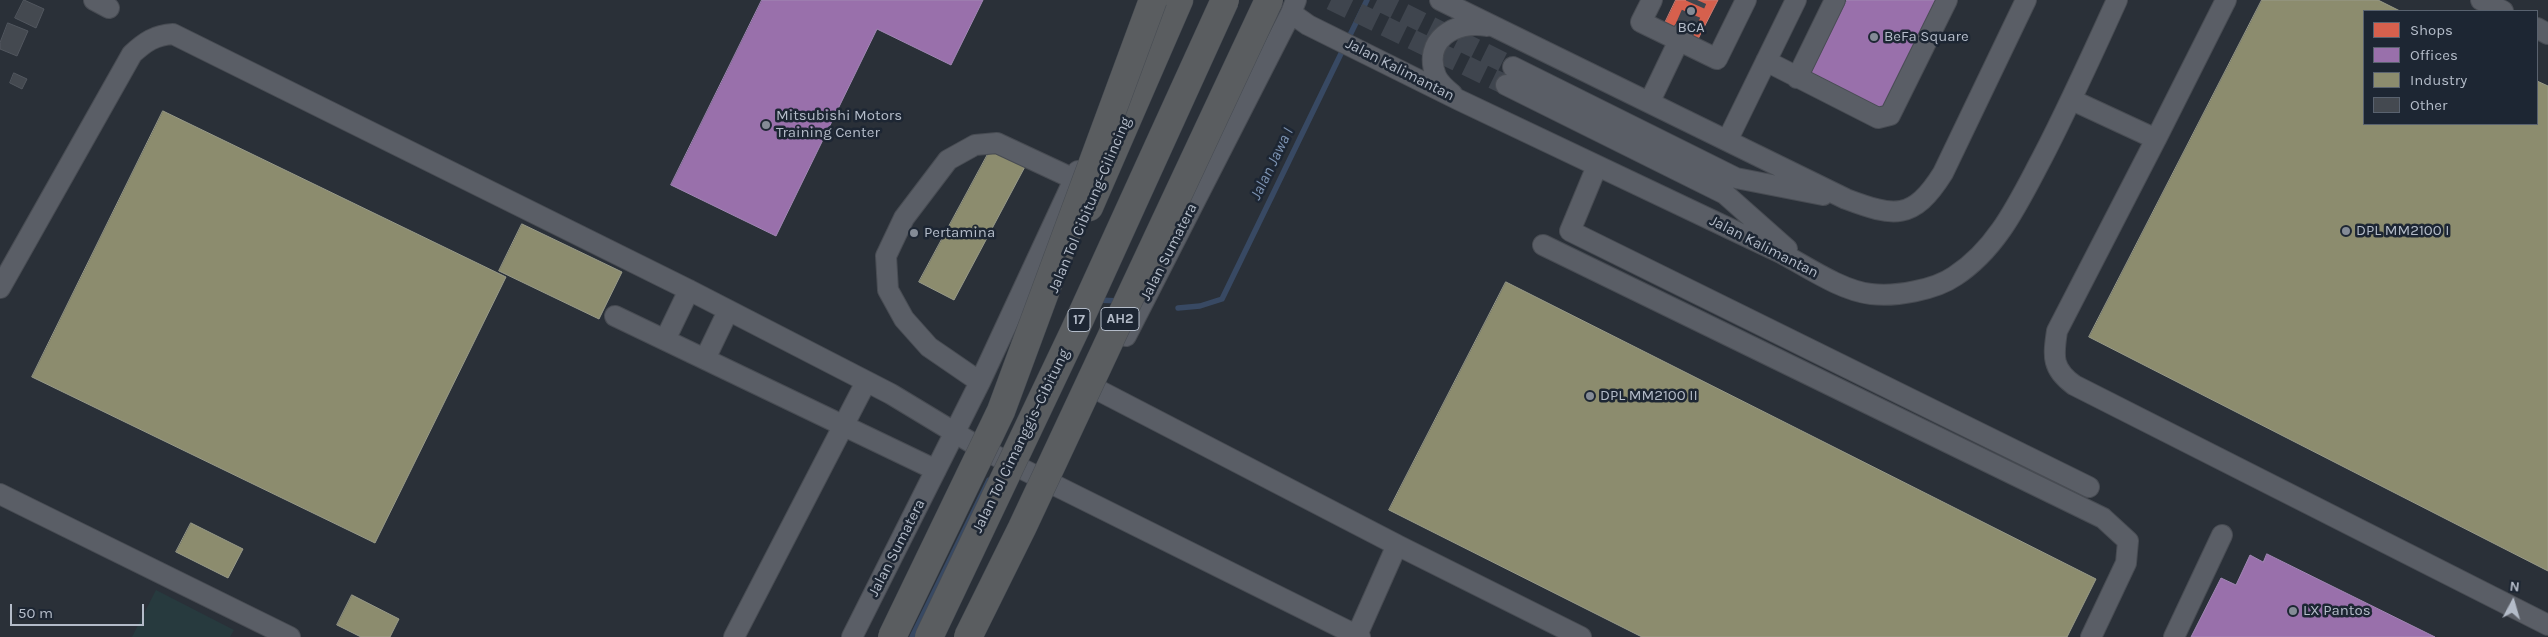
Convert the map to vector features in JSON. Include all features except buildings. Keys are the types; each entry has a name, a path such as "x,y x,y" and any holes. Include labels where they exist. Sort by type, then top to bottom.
{"highway":[{"path":"1001,410 1153,0"},
{"name":"Jalan Tol Cibitung–Cilincing","path":"1001,410 1179,0"},
{"name":"Jalan Tol Cimanggis–Cibitung","path":"929,637 1074,332 1225,0"},
{"name":"AH2","path":"968,637 1285,4"},
{"name":"17","path":"892,637 1001,410"}],"street":[{"name":"Jalan Sumatera","path":"852,637 980,382 1074,179 1163,0"},
{"path":"1440,0 1846,199 1881,212 1909,209 1929,195 1943,173 2026,0"},
{"path":"1652,0 1641,22 1680,36 1717,59 1746,0"},
{"path":"1796,78 1835,0"},
{"path":"1766,62 1878,118 1886,118 1890,115 1948,0"},
{"name":"Jalan Kalimantan","path":"1285,4 1308,25 1458,100 1834,282 1870,294 1912,293 1955,277 1983,252 2007,223 2072,100 2117,0"},
{"path":"2226,0 2057,331 2054,351 2060,374 2074,385 2548,624"},
{"path":"2481,0 2501,10"},
{"path":"1728,140 1766,62 1789,2"},
{"name":"Jalan Sumatera","path":"975,637 1098,390 1285,4"},
{"path":"1458,100 1436,76 1435,49 1440,40 1454,28 1466,25 1478,24 1498,28"},
{"path":"0,288 132,54 146,41 160,35 173,34 689,290 866,382 955,431 982,449 1359,636 1398,545"},
{"path":"1650,102 1680,36"},
{"path":"1811,270 1725,194 1510,76 1736,178 1846,199"},
{"path":"2072,100 2156,139"},
{"path":"980,382 929,347 904,319 888,290 886,256 904,218 948,160 975,145 997,143 1074,179"},
{"path":"1597,166 1570,231 2089,487"},
{"path":"1543,245 2103,518 2128,541 2126,563 2091,637"},
{"path":"665,340 689,290"},
{"path":"705,359 728,311"},
{"path":"615,316 936,470"},
{"path":"734,637 842,425 866,382"},
{"path":"1098,390 1581,637"},
{"path":"0,494 290,637"},
{"path":"2174,637 2222,535"}],"green space":[{"path":"156,590 234,630 230,637 132,637"}],"waterway":[{"name":"Jalan Jawa I","path":"1178,308 1200,306 1222,299 1367,0"},
{"path":"1097,300 1120,301"},
{"path":"912,637 989,480"}],"tunnel":[{"path":"1331,0 1506,85"},
{"path":"1377,0 1513,67"},
{"path":"1683,32 1697,0"}],"place":[{"name":"BCA","path":"1691,11"},
{"name":"BeFa Square","path":"1874,37"},
{"name":"Mitsubishi Motors Training Center","path":"766,125"},
{"name":"DPL MM2100 I","path":"2346,231"},
{"name":"Pertamina","path":"914,233"},
{"name":"DPL MM2100 II","path":"1590,396"},
{"name":"LX Pantos","path":"2293,611"}]}
